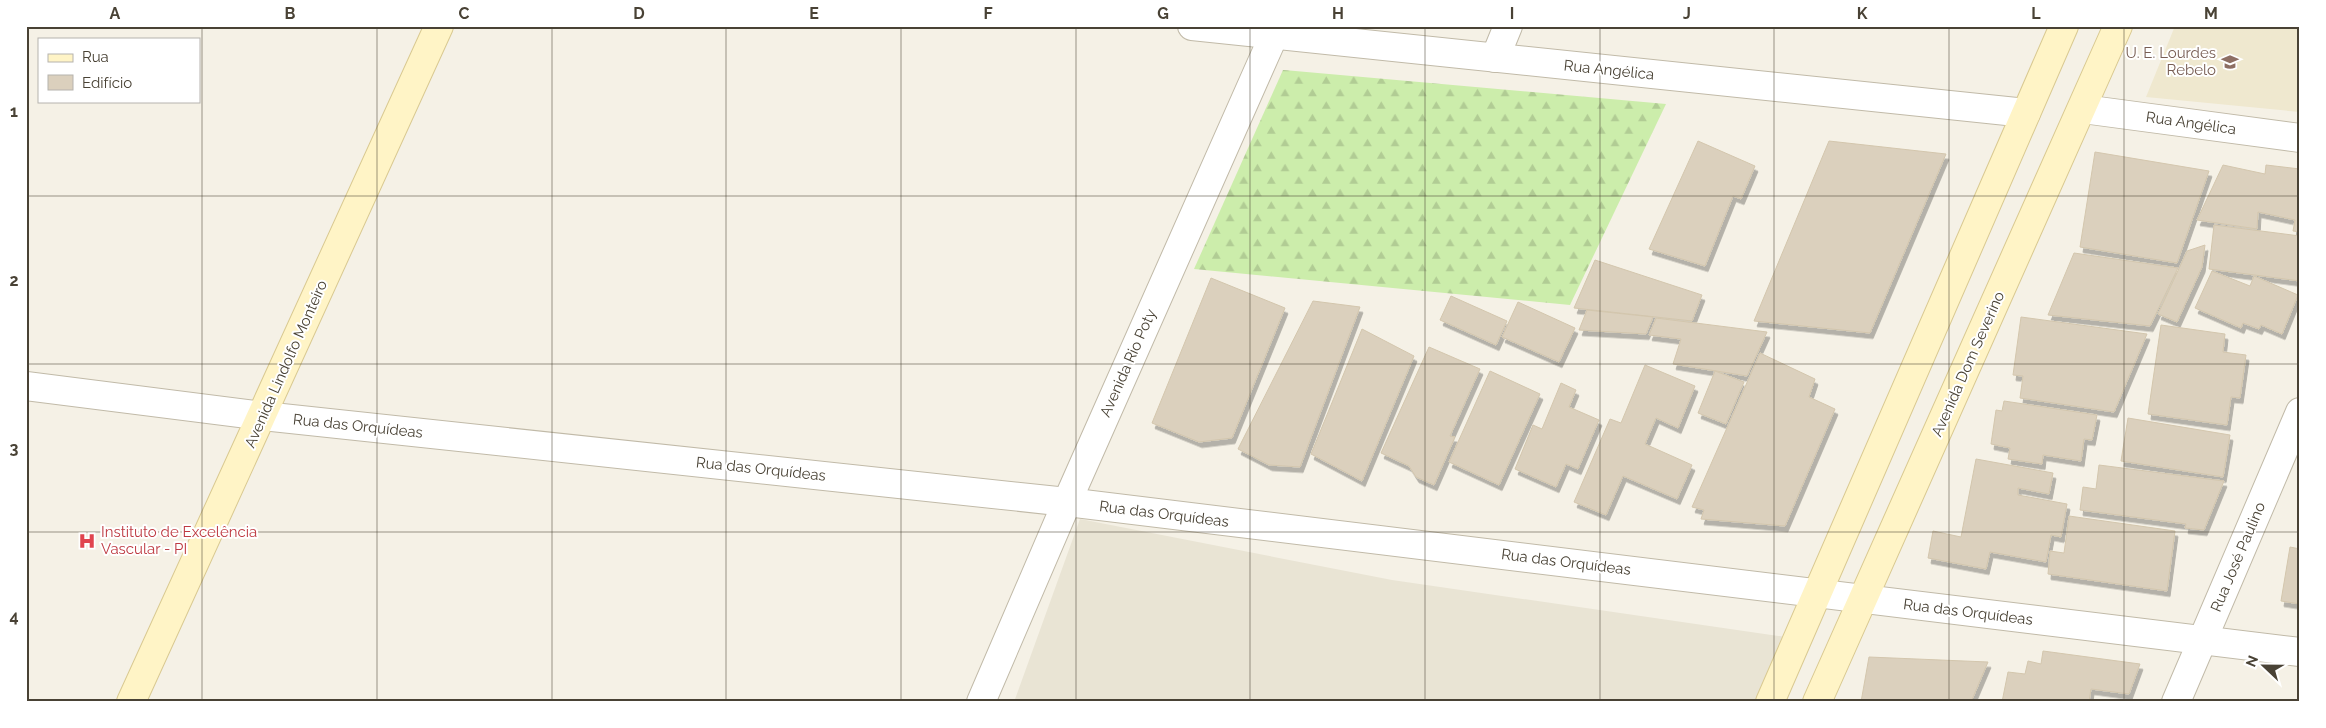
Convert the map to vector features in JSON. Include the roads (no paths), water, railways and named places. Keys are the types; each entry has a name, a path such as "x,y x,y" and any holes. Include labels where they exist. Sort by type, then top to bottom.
{"main road":[{"name":"Avenida Lindolfo Monteiro","path":"131,702 263,416 439,26"},
{"path":"1770,702 2064,26"},
{"name":"Avenida Dom Severino","path":"1817,702 2083,109 2118,26"}],"street":[{"name":"Rua Angélica","path":"1192,26 1276,31 1495,58 2026,114"},
{"path":"1495,58 1508,26"},
{"name":"Avenida Rio Poty","path":"981,702 1066,502 1276,31"},
{"name":"Rua Angélica","path":"2083,109 2300,138"},
{"name":"Rua das Orquídeas","path":"26,386 263,416 1066,502 2300,652"},
{"name":"Rua José Paulino","path":"2176,702 2300,412"}],"place":[{"name":"U. E. Lourdes Rebelo","path":"2230,62"},
{"name":"Instituto de Excelência Vascular - PI","path":"87,541"}]}
